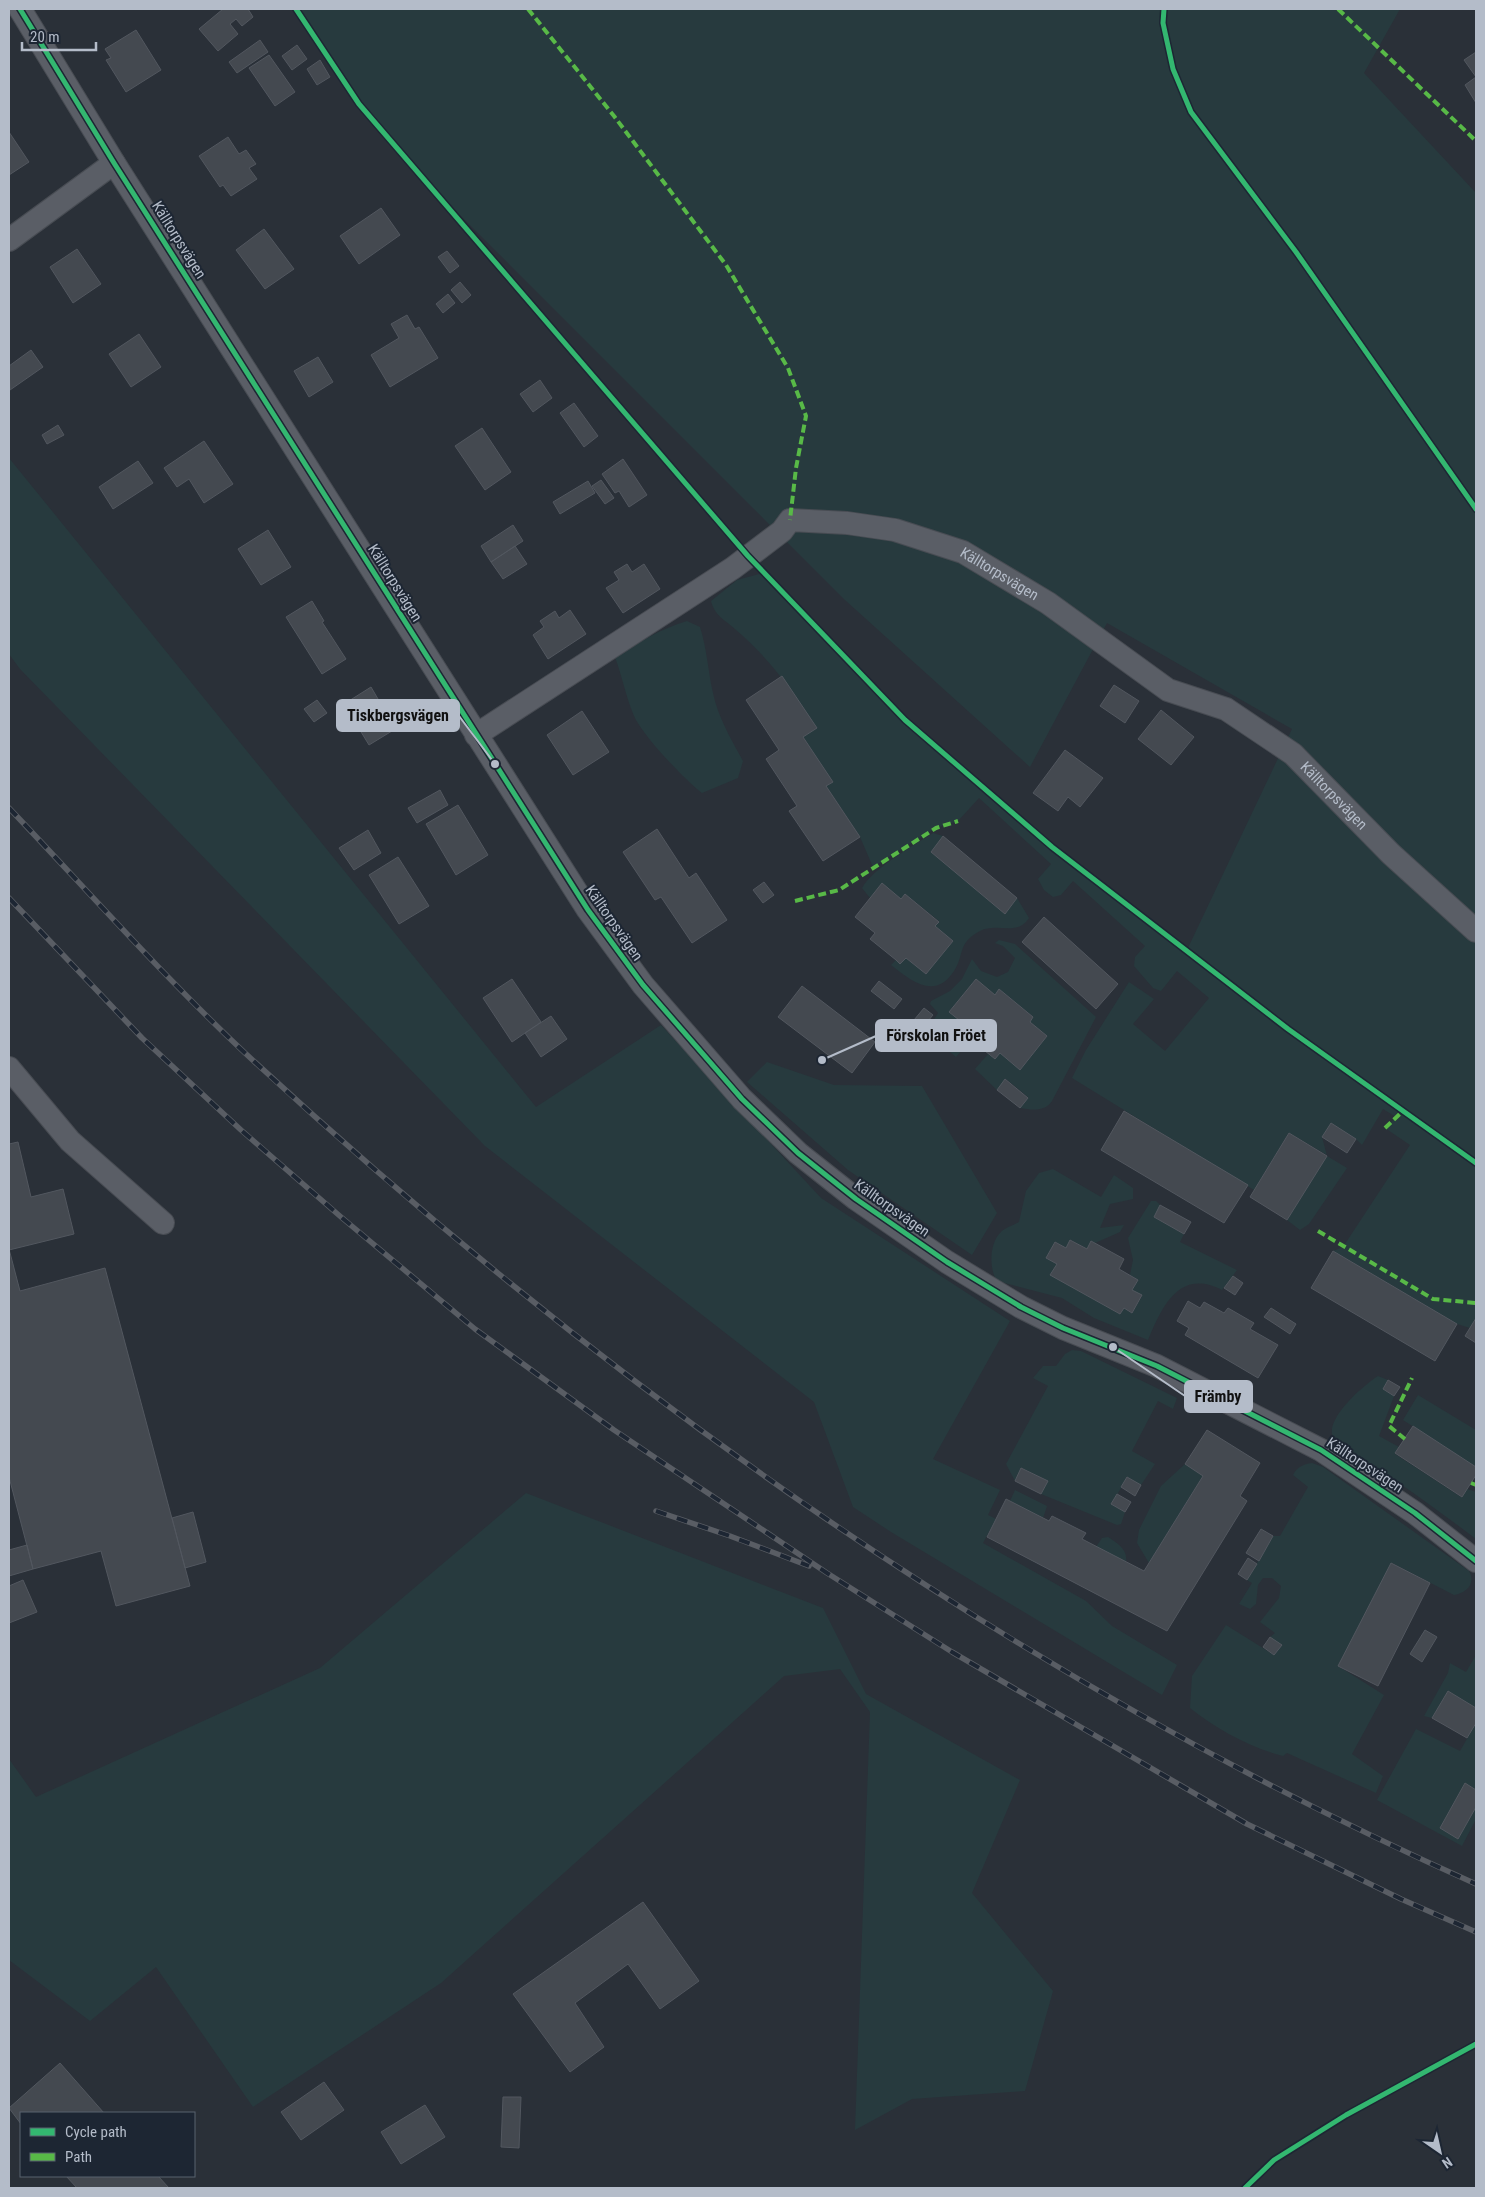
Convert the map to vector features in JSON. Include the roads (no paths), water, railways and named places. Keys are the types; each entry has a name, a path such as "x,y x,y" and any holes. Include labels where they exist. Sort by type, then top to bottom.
{"street":[{"name":"Källtorpsvägen","path":"20,9 114,163 588,910 643,985 742,1099 798,1153 856,1199 998,1294 1049,1322 1157,1366 1321,1450 1415,1513 1476,1561"},
{"path":"9,240 114,163"},
{"name":"Källtorpsvägen","path":"476,735 733,568 782,531 790,520 847,523 895,530 963,552 1048,604 1168,690 1226,709 1293,754 1392,854 1476,931"},
{"path":"9,1068 70,1141 163,1224"}],"railway":[{"path":"9,808 154,963 245,1053 384,1177 527,1297 675,1411 827,1519 983,1621 1143,1716 1307,1804 1476,1884"},
{"path":"9,898 142,1038 241,1130 475,1329 614,1430 827,1573 952,1652 1247,1824 1401,1899 1476,1932"},
{"path":"656,1511 730,1536 809,1566"}],"place":[{"name":"Tiskbergsvägen","path":"495,764"},
{"name":"Förskolan Fröet","path":"822,1060"},
{"name":"Främby","path":"1113,1347"}]}
